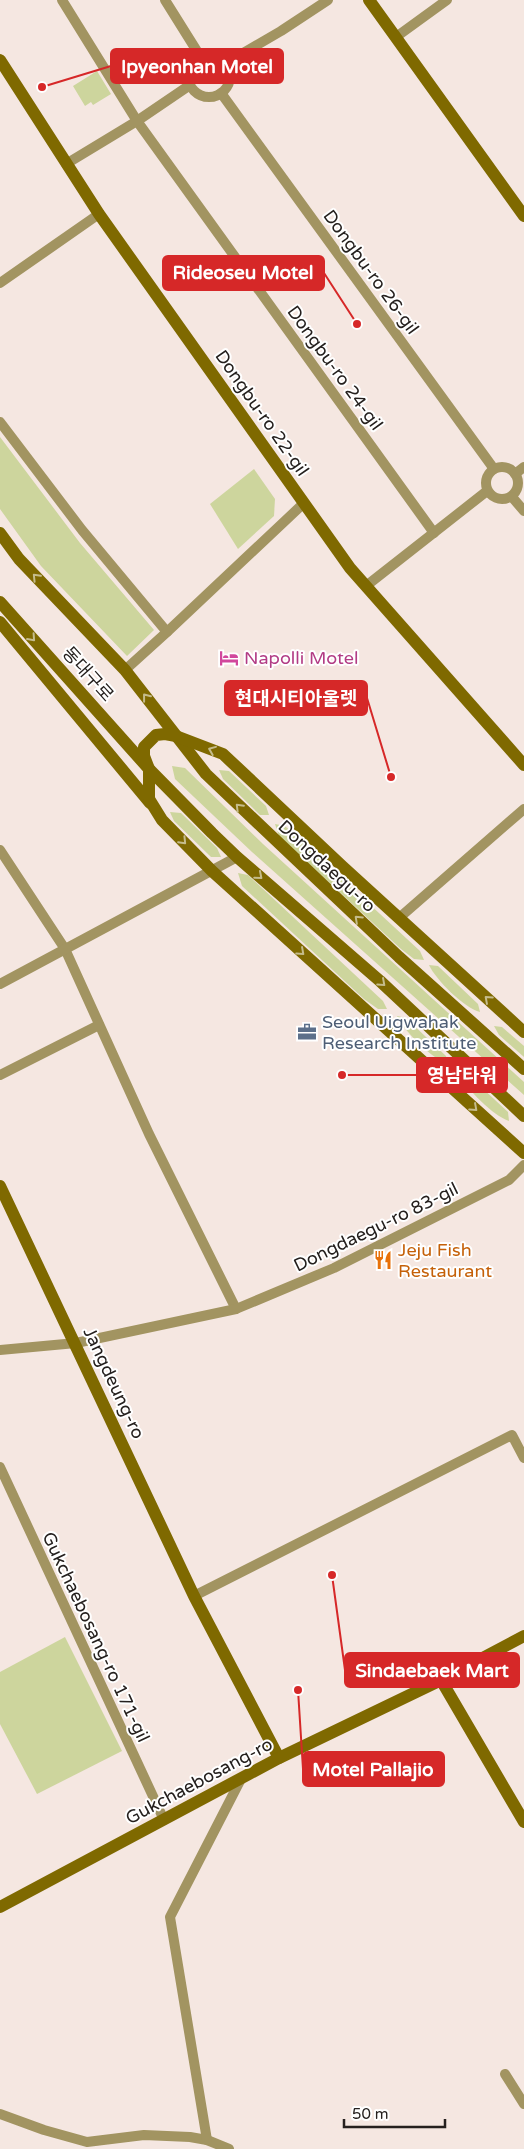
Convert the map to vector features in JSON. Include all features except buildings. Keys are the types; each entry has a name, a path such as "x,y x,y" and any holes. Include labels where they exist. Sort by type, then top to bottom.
{"main road":[{"path":"368,0 524,216"},
{"name":"Dongbu-ro 22-gil","path":"0,60 100,214 304,502 366,586 524,765"},
{"name":"Dongdaegu-ro","path":"0,533 19,559 125,670 206,774 252,820 399,958 524,1069"},
{"name":"동대구로","path":"0,602 149,769"},
{"path":"0,622 89,732 142,793 162,820 212,871 524,1153"},
{"path":"162,820 149,799 149,769 144,756 144,746 156,736 165,734 176,736 223,754 524,1032"},
{"path":"149,769 238,857 380,981 524,1116"},
{"name":"Jangdeung-ro","path":"0,1186 76,1343 194,1596 279,1758"},
{"name":"Gukchaebosang-ro","path":"0,1907 279,1758 441,1680 524,1636"},
{"path":"441,1680 524,1822"}],"street":[{"name":"Dongbu-ro 24-gil","path":"62,0 137,121 434,533"},
{"path":"165,0 200,56"},
{"path":"226,63 281,31 328,0"},
{"path":"396,37 447,0"},
{"path":"214,55 226,63 229,68 230,81 221,93 211,97 204,97 198,94 190,85 188,72 190,66 200,56 214,55"},
{"path":"66,164 137,121 190,85"},
{"name":"Dongbu-ro 26-gil","path":"221,93 494,469"},
{"path":"0,283 100,214"},
{"path":"0,422 82,530 167,632"},
{"path":"515,474 524,467"},
{"path":"506,468 515,474 519,484 512,497 501,500 490,496 487,491 486,480 494,469 506,468"},
{"path":"366,586 487,491"},
{"path":"512,497 524,511"},
{"path":"125,670 304,502"},
{"path":"399,918 524,809"},
{"path":"0,850 65,949 149,1134 236,1309"},
{"path":"0,984 238,857"},
{"path":"0,1075 99,1025"},
{"name":"Dongdaegu-ro 83-gil","path":"0,1350 76,1343 236,1309 334,1268 509,1180 524,1165"},
{"path":"194,1596 512,1435 524,1458"},
{"name":"Gukchaebosang-ro 171-gil","path":"0,1467 164,1820"},
{"path":"207,2140 170,1918 241,1779"},
{"path":"504,2074 524,2103"},
{"path":"0,2114 44,2130 88,2142 144,2135 190,2137 207,2140 230,2149"}],"green space":[{"path":"97,71 111,94 93,105 91,102 85,106 73,86"},
{"path":"0,437 80,543 154,630 127,656 41,566 0,509"},
{"path":"254,469 275,499 274,516 238,549 210,504"},
{"path":"172,766 185,768 263,844 524,1082 524,1095 252,852 175,779"},
{"path":"219,770 229,771 266,806 269,815 260,815 223,779"},
{"path":"170,812 181,813 217,848 221,857 211,857 174,821"},
{"path":"275,824 285,826 420,951 424,960 414,959 401,949 279,836"},
{"path":"238,873 248,875 383,1001 387,1009 378,1009 364,999 242,886"},
{"path":"429,965 438,966 478,1004 480,1012 466,1005 451,993"},
{"path":"397,1016 406,1018 446,1056 448,1064 419,1044"},
{"path":"494,1026 502,1027 524,1046 524,1057 499,1035"},
{"path":"458,1073 467,1074 508,1112 509,1121 495,1114 481,1101"},
{"path":"65,1637 122,1751 37,1794 0,1724 0,1672"}],"place":[{"name":"Ipyeonhan Motel","path":"42,87"},
{"name":"Rideoseu Motel","path":"357,324"},
{"name":"Napolli Motel","path":"229,658"},
{"name":"현대시티아울렛","path":"391,777"},
{"name":"Seoul Uigwahak Research Institute","path":"307,1032"},
{"name":"영남타워","path":"342,1075"},
{"name":"Jeju Fish Restaurant","path":"383,1260"},
{"name":"Sindaebaek Mart","path":"332,1575"},
{"name":"Motel Pallajio","path":"298,1690"}]}
